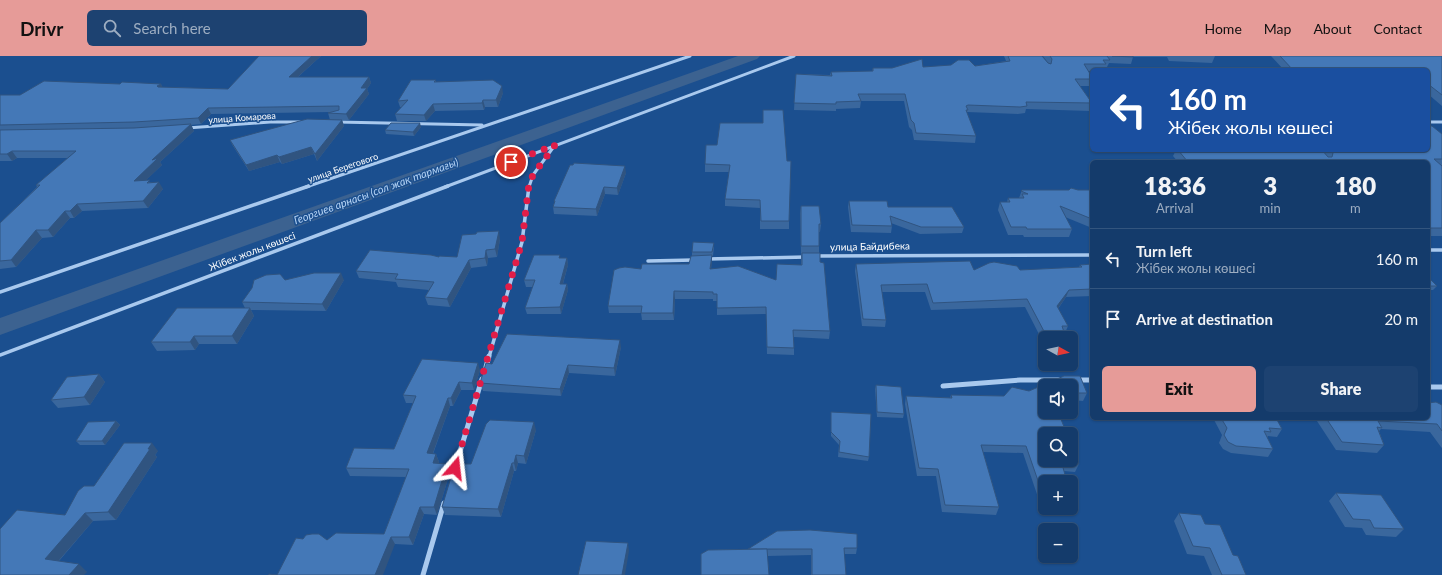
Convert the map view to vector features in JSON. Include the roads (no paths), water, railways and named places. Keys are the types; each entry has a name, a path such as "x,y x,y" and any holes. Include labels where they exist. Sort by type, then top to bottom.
{"street":[{"name":"улица Берегового","path":"0,292 690,56"},
{"name":"Жібек жолы көшесі","path":"0,355 794,56"},
{"name":"улица Комарова","path":"185,128 270,122 302,122"},
{"path":"334,122 485,126"},
{"path":"1430,122 1442,122"},
{"path":"485,369 522,242 529,184 533,175 555,145"},
{"path":"1430,250 1442,250"},
{"name":"улица Байдибека","path":"648,261 869,255 1090,255"},
{"path":"453,476 482,377"},
{"path":"943,386 1038,380"},
{"path":"1078,380 1090,380"},
{"path":"1430,387 1442,387"},
{"path":"423,575 446,499"}],"waterway":[{"name":"Георгиев арнасы (сол жақ тармағы)","path":"0,327 752,56"}]}
